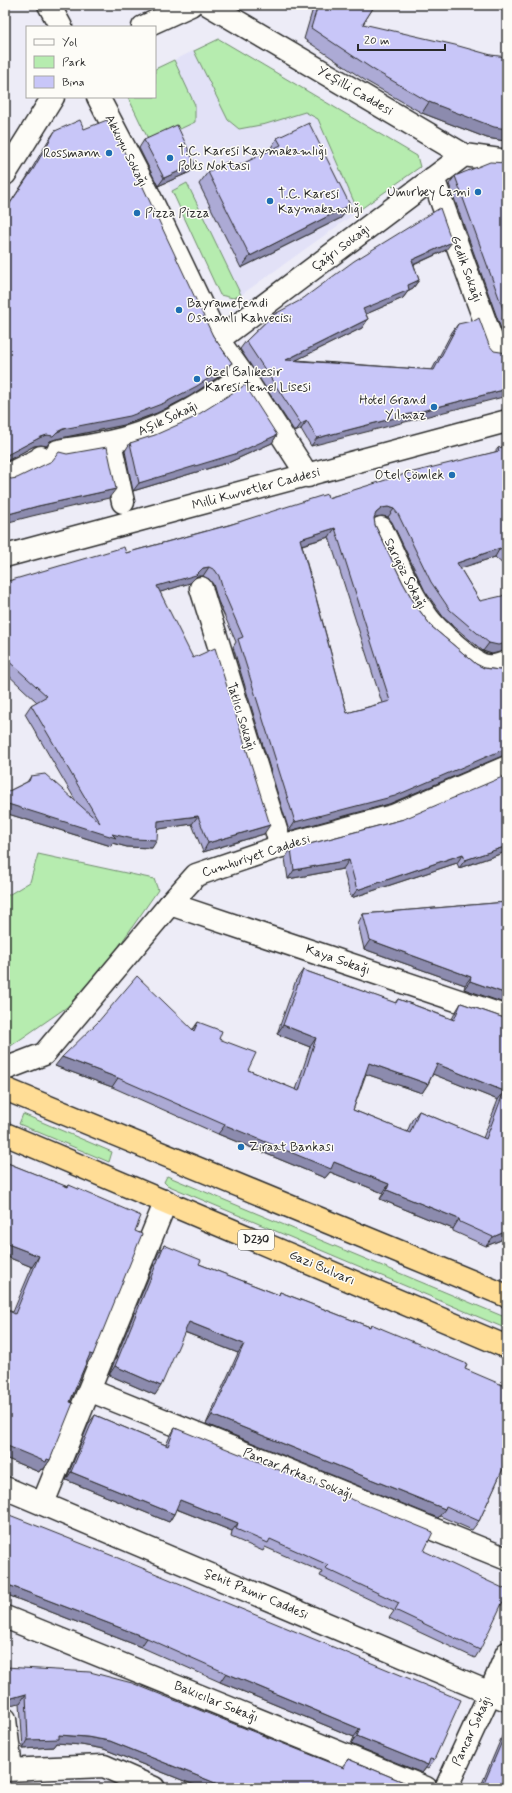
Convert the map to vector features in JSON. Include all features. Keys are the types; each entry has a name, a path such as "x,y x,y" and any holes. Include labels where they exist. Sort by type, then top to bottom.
{"highway":[{"path":"5,1088 507,1296"},
{"name":"Gazi Bulvarı","path":"5,1134 507,1346"}],"street":[{"path":"49,5 60,26"},
{"path":"145,26 190,5"},
{"name":"Yeşilli Caddesi","path":"209,5 464,155 507,161"},
{"path":"5,174 52,98"},
{"name":"Akkuyu Sokağı","path":"99,98 147,191 218,340 243,375 308,476"},
{"name":"Çağrı Sokağı","path":"218,340 464,155"},
{"name":"Gedik Sokağı","path":"433,178 495,349 507,350"},
{"name":"Aşık Sokağı","path":"5,476 49,454 110,442 136,435 165,423 213,398 243,375"},
{"name":"Milli Kuvvetler Caddesi","path":"5,556 308,476 507,421"},
{"path":"110,442 123,502"},
{"name":"Sarıgöz Sokağı","path":"382,528 412,592 428,619 477,664 497,667 507,662"},
{"name":"Tatlıcı Sokağı","path":"201,588 281,846"},
{"name":"Cumhuriyet Caddesi","path":"5,1069 44,1054 196,875 281,846 393,816 507,766"},
{"name":"Kaya Sokağı","path":"170,904 507,1017"},
{"path":"43,1503 166,1201"},
{"name":"Pancar Arkası Sokağı","path":"89,1390 507,1559"},
{"name":"Şehit Pamir Caddesi","path":"5,1488 498,1697"},
{"name":"Bakıcılar Sokağı","path":"5,1617 426,1788"},
{"name":"Pancar Sokağı","path":"446,1788 498,1697 507,1652"},
{"path":"5,1719 8,1770 104,1766 154,1788"}],"shaded area":[{"path":"219,39 417,156 420,167 241,295 233,298 220,295 128,98 156,98 156,69"}],"green space":[{"path":"219,39 417,156 420,167 358,211 318,119 305,112 266,124 239,129 228,120 194,51"},
{"path":"174,60 195,105 195,122 150,143 128,98 156,98 156,69"},
{"path":"187,183 241,295 233,298 220,295 172,191"},
{"path":"38,854 154,879 158,890 112,956 67,1007 5,1050 5,897 30,882"},
{"path":"23,1114 112,1152 109,1162 19,1124"},
{"path":"167,1176 507,1318 507,1329 167,1185 164,1182"}],"building":[{"path":"318,5 375,5 363,24 455,45 491,55 507,57 507,129 494,127 429,102 374,70 311,28"},
{"path":"80,120 84,129 107,120 143,187 213,336 232,363 197,386 164,403 130,416 63,429 53,436 47,435 41,437 5,456 5,211 34,168 55,131"},
{"name":"T.C. Karesi Kaymakamlığı","path":"309,123 350,205 250,256 208,172 230,160 234,168 281,145 277,138"},
{"name":"T.C. Karesi Kaymakamlığı Polis Noktası","path":"177,125 195,164 164,178 144,140"},
{"path":"490,162 507,163 507,320 455,176"},
{"path":"440,208 452,242 412,260 419,280 408,285 409,290 363,309 368,319 286,360 434,370 458,324 479,318 489,345 494,351 507,353 507,389 317,438 307,421 301,424 246,341 273,315 301,300 354,261"},
{"path":"245,385 277,435 235,454 139,483 130,443 155,435 191,419"},
{"path":"507,446 507,555 500,548 457,563 480,601 502,596 507,593 507,643 498,645 489,643 450,610 431,582 398,514 394,509 388,507 382,508 376,513 374,518 375,525 403,583 416,606 432,627 476,664 484,668 499,670 507,669 507,748 395,796 295,822 238,639 243,637 224,593 219,576 215,570 209,567 203,568 196,575 157,586 193,658 215,648 270,825 208,843 198,816 158,821 157,840 133,839 112,834 116,838 5,803 5,793 29,781 31,776 45,774 100,823 31,705 47,696 5,658 5,582 124,547 126,553 229,525 327,494 328,498 405,474 499,451 498,448","holes":["335,528 390,701 347,713 300,539"]},
{"path":"107,447 116,489 38,506 5,515 5,477 11,479 17,478 52,461 59,452 67,454"},
{"path":"507,775 507,819 505,820 507,826 507,846 465,860 463,854 357,890 349,860 294,870 291,849 404,819"},
{"path":"5,837 9,845 5,847"},
{"path":"507,902 507,994 470,981 471,977 370,940 363,914"},
{"path":"303,970 396,1003 398,999 454,1020 461,1003 507,1019 507,1231 493,1237 460,1222 459,1219 387,1190 389,1184 334,1162 331,1169 118,1078 62,1057 98,1022 137,976 194,1031 198,1022 222,1031 219,1039 256,1053 248,1070 299,1091 316,1038 283,1025","holes":["369,1063 428,1084 437,1064 504,1091 486,1139 419,1111 410,1133 353,1110"]},
{"path":"5,1162 68,1187 69,1185 141,1216 135,1231 142,1234 93,1355 90,1354 78,1382 70,1402 73,1403 50,1460 47,1459 46,1462 5,1445 5,1309 15,1314 39,1256 5,1243"},
{"path":"164,1245 201,1260 199,1264 279,1295 280,1292 370,1327 371,1324 467,1364 465,1369 507,1387 507,1460 479,1521 446,1506 445,1509 212,1415 244,1344 189,1322 161,1386 115,1366"},
{"path":"95,1415 168,1446 175,1428 433,1532 424,1551 507,1590 507,1593 480,1650 395,1610 399,1603 325,1568 328,1565 270,1539 268,1543 236,1529 238,1523 180,1500 174,1514 71,1472"},
{"path":"5,1513 118,1558 461,1700 434,1760 430,1759 428,1765 357,1736 360,1729 147,1638 11,1586 5,1582"},
{"path":"5,1667 90,1672 132,1683 344,1768 348,1759 418,1788 228,1788 110,1741 87,1737 59,1735 59,1739 28,1740 26,1694 5,1700"},
{"path":"507,1730 507,1788 482,1788"}],"place":[{"name":"Rossmann","path":"109,153"},
{"name":"T.C. Karesi Kaymakamlığı Polis Noktası","path":"170,158"},
{"name":"Umurbey Cami","path":"478,192"},
{"name":"T.C. Karesi Kaymakamlığı","path":"270,201"},
{"name":"Pizza Pizza","path":"137,213"},
{"name":"Bayramefendi Osmanlı Kahvecisi","path":"179,310"},
{"name":"Özel Balıkesir Karesi Temel Lisesi","path":"197,379"},
{"name":"Hotel Grand Yılmaz","path":"434,407"},
{"name":"Otel Çömlek","path":"452,475"},
{"name":"Ziraat Bankası","path":"241,1147"}]}
